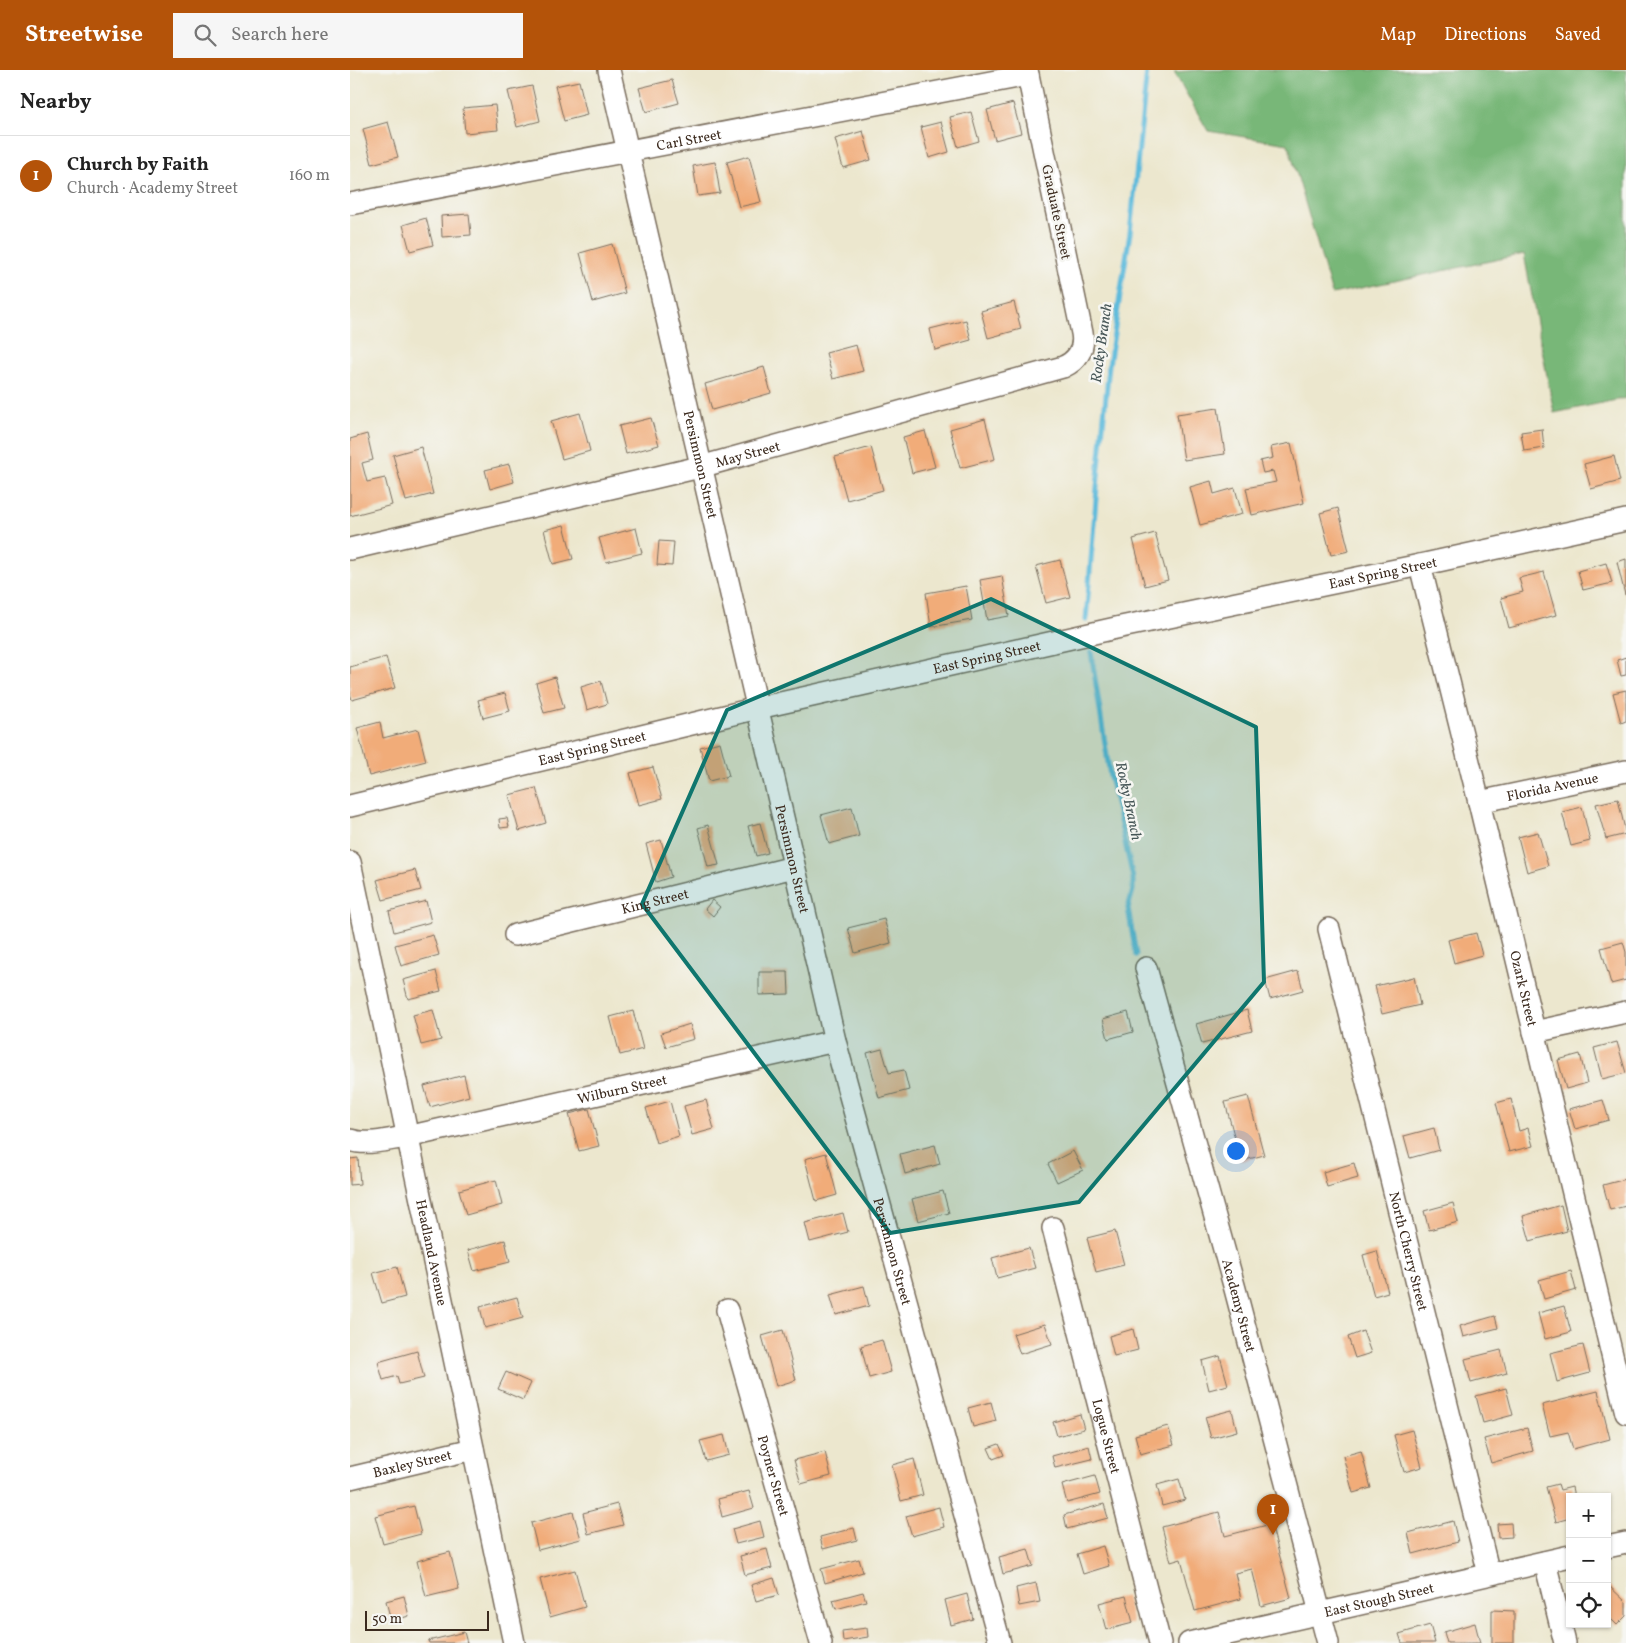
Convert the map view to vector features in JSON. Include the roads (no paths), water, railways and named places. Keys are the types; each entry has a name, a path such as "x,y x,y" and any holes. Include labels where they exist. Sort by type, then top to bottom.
{"street":[{"name":"Persimmon Street","path":"609,70 835,1041 1000,1643"},
{"name":"Carl Street","path":"350,204 628,152 1027,73"},
{"name":"Graduate Street","path":"1027,73 1082,333 1083,340 1080,353"},
{"name":"May Street","path":"350,549 700,467 1063,367 1075,360 1080,353"},
{"name":"East Spring Street","path":"350,806 758,708 1116,628 1626,520"},
{"name":"Ozark Street","path":"1420,565 1626,1413"},
{"name":"Florida Avenue","path":"1479,802 1626,771"},
{"name":"Headland Avenue","path":"350,862 514,1643"},
{"name":"King Street","path":"515,935 794,867"},
{"name":"North Cherry Street","path":"1329,929 1489,1574"},
{"name":"Academy Street","path":"1146,968 1235,1289 1328,1643"},
{"path":"1534,1032 1626,1012"},
{"name":"Wilburn Street","path":"350,1140 361,1143 407,1137 835,1041"},
{"name":"Logue Street","path":"1053,1228 1160,1643"},
{"name":"Poyner Street","path":"727,1310 821,1643"},
{"name":"Baxley Street","path":"350,1478 473,1449"},
{"path":"1611,1546 1626,1543"},
{"name":"East Stough Street","path":"1189,1643 1566,1557"},
{"path":"1545,1562 1565,1643"}],"waterway":[{"name":"Rocky Branch","path":"1086,620 1109,365 1130,233 1147,70"},
{"name":"Rocky Branch","path":"1091,652 1110,776 1133,878 1133,890 1128,908 1136,955"}],"place":[{"name":"Church by Faith","path":"1273,1535"}]}
